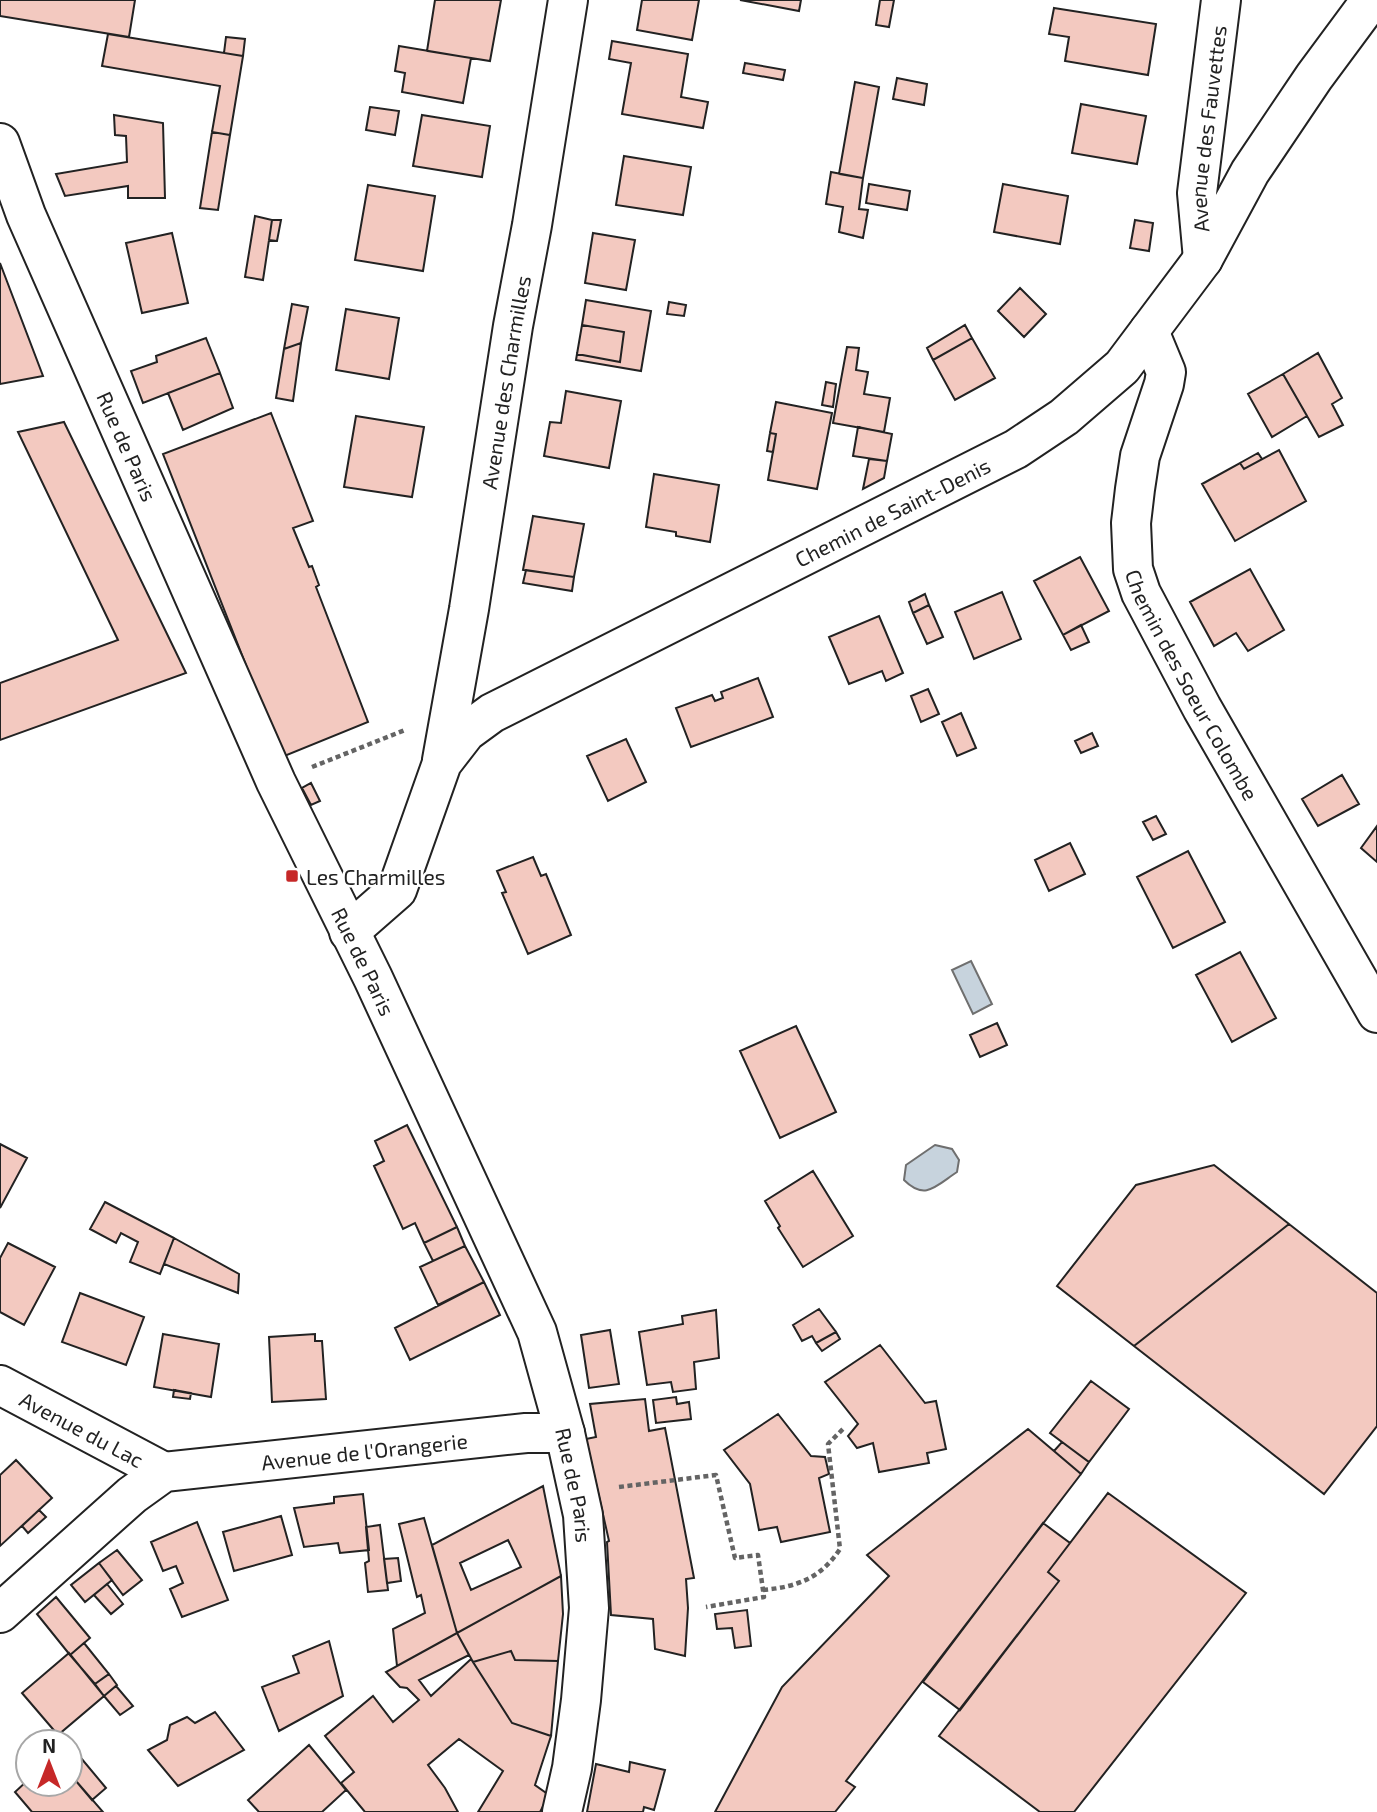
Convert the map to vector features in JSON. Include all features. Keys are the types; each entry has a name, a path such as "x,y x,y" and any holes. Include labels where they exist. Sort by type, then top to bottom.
{"street":[{"name":"Avenue des Charmilles","path":"442,762 568,0"},
{"name":"Avenue des Fauvettes","path":"1203,258 1197,193 1221,0"},
{"name":"Chemin de Saint-Denis","path":"349,932 397,890 442,762 466,732 492,713 1016,449 1064,417 1122,367 1203,258 1250,172 1314,77 1371,0"},
{"name":"Rue de Paris","path":"0,144 26,215 276,782 537,1332 565,1433 583,1516 589,1608 575,1741 562,1812"},
{"name":"Chemin des Soeur Colombe","path":"1149,331 1166,372 1140,456 1131,523 1133,569 1141,593 1202,708 1377,1013"},
{"name":"Avenue du Lac","path":"0,1385 164,1472"},
{"name":"Avenue de l'Orangerie","path":"164,1472 526,1433 565,1433"},
{"path":"0,1613 132,1495 164,1472"}],"path":[{"path":"276,782 451,711"},
{"path":"763,1590 784,1588 812,1578 840,1549 828,1444 836,1433 844,1428"},
{"path":"578,1492 716,1475 735,1558 758,1555 764,1597 706,1607"}],"shaded area":[{"path":"971,961 992,1004 973,1014 952,970"},
{"path":"935,1145 952,1149 959,1160 957,1172 931,1189 918,1190 904,1180 906,1165"}],"building":[{"path":"0,0 135,0 129,37 0,16"},
{"path":"435,0 501,0 490,61 427,51"},
{"path":"642,0 699,0 692,40 637,30"},
{"path":"740,0 801,0 799,11"},
{"path":"880,0 894,0 889,27 876,25"},
{"path":"1054,8 1156,24 1148,75 1065,61 1069,37 1049,34"},
{"path":"108,34 243,56 230,135 212,132 220,86 102,66"},
{"path":"226,37 245,39 243,56 224,53"},
{"path":"612,41 688,54 681,97 708,102 703,128 622,114 631,63 609,59"},
{"path":"399,46 471,58 463,103 402,92 405,73 395,71"},
{"path":"745,63 785,70 783,80 743,73"},
{"path":"897,78 927,84 924,105 893,99"},
{"path":"855,82 879,87 863,178 839,174"},
{"path":"1081,104 1146,116 1137,164 1072,153"},
{"path":"370,107 399,111 395,135 366,130"},
{"path":"114,115 163,123 165,198 128,198 128,186 65,196 56,174 127,162 126,136 115,135"},
{"path":"422,115 490,126 482,177 413,166"},
{"path":"212,132 230,135 218,210 200,208"},
{"path":"624,156 691,167 683,215 616,205"},
{"path":"831,172 863,178 859,209 868,210 863,238 839,232 843,207 826,204"},
{"path":"869,184 910,191 907,210 866,203"},
{"path":"1003,184 1068,196 1060,244 994,232"},
{"path":"368,185 435,196 423,271 355,260"},
{"path":"255,216 272,220 263,280 245,277"},
{"path":"272,220 281,220 277,241 269,240"},
{"path":"1135,220 1153,223 1149,251 1130,248"},
{"path":"172,233 188,303 142,313 126,243"},
{"path":"593,233 635,240 626,290 585,283"},
{"path":"0,263 43,376 0,384"},
{"path":"1020,288 1046,314 1024,337 998,311"},
{"path":"586,300 651,311 641,371 576,360 577,354 620,362 624,332 582,325"},
{"path":"669,302 686,305 684,316 667,314"},
{"path":"292,304 308,307 301,343 284,349"},
{"path":"346,309 399,318 389,379 336,370"},
{"path":"582,325 624,332 620,362 577,354"},
{"path":"965,325 972,338 933,360 927,348"},
{"path":"206,338 220,373 143,403 131,371 157,362 156,356"},
{"path":"972,338 995,378 955,400 933,360"},
{"path":"301,343 293,401 276,398 284,349"},
{"path":"847,347 859,348 856,370 868,372 864,394 890,398 884,432 833,423"},
{"path":"1318,353 1342,398 1332,404 1343,425 1319,437 1283,374"},
{"path":"220,373 233,408 183,430 168,393"},
{"path":"1283,374 1307,416 1272,437 1248,394"},
{"path":"826,382 836,384 833,407 822,405"},
{"path":"566,391 621,401 609,468 544,456 550,422 561,423"},
{"path":"776,402 832,413 817,489 768,480 776,434 770,433"},
{"path":"271,413 313,521 293,528 309,567 312,566 319,585 316,587 368,722 282,757 163,454"},
{"path":"356,416 424,427 412,497 344,487"},
{"path":"64,422 186,673 0,740 0,683 118,640 18,432"},
{"path":"858,427 892,434 887,461 853,456"},
{"path":"770,433 776,434 773,452 767,451"},
{"path":"1279,450 1306,501 1235,541 1202,484 1240,463 1244,469"},
{"path":"1258,453 1262,459 1244,469 1240,463"},
{"path":"869,459 887,461 884,478 863,489"},
{"path":"654,474 719,485 710,542 646,527"},
{"path":"533,516 584,524 574,577 523,570"},
{"path":"1080,557 1109,611 1063,635 1034,581"},
{"path":"1250,569 1284,630 1248,651 1236,633 1214,646 1190,602"},
{"path":"526,570 574,577 572,591 523,583"},
{"path":"1002,592 1021,639 974,659 955,612"},
{"path":"925,594 929,605 913,613 909,602"},
{"path":"929,605 943,637 927,644 913,613"},
{"path":"879,616 903,673 886,681 882,671 849,684 829,637"},
{"path":"1081,625 1089,642 1071,650 1063,635"},
{"path":"758,678 773,717 691,747 676,708 712,695 715,701 723,698 721,692"},
{"path":"928,689 939,714 921,722 911,696"},
{"path":"961,713 976,748 957,756 942,722"},
{"path":"1092,733 1098,746 1081,753 1075,741"},
{"path":"626,739 646,782 608,801 587,756"},
{"path":"1342,775 1359,804 1318,826 1302,799"},
{"path":"311,783 320,801 311,805 302,788"},
{"path":"1156,816 1166,834 1153,840 1143,822"},
{"path":"1377,826 1377,862 1361,848"},
{"path":"1070,843 1085,874 1049,891 1035,860"},
{"path":"1188,851 1225,922 1173,948 1137,877"},
{"path":"533,857 541,876 546,874 571,935 528,954 502,893 506,892 497,871"},
{"path":"1240,952 1276,1018 1232,1042 1196,975"},
{"path":"997,1023 1007,1045 980,1057 970,1035"},
{"path":"796,1026 836,1112 780,1138 740,1051"},
{"path":"407,1125 457,1227 424,1243 415,1223 403,1229 374,1166 384,1161 375,1141"},
{"path":"0,1144 27,1158 0,1208"},
{"path":"1214,1165 1289,1224 1134,1346 1057,1286 1136,1185"},
{"path":"813,1171 853,1236 803,1267 778,1228 780,1226 765,1201"},
{"path":"105,1202 174,1238 160,1274 130,1262 138,1242 121,1233 116,1243 90,1229"},
{"path":"1289,1224 1377,1293 1377,1426 1324,1494 1134,1346"},
{"path":"457,1227 465,1246 433,1261 424,1243"},
{"path":"174,1238 239,1274 238,1293 164,1264"},
{"path":"8,1243 55,1267 24,1325 0,1312 0,1258"},
{"path":"465,1246 484,1282 438,1305 420,1267"},
{"path":"484,1282 500,1315 410,1360 395,1328"},
{"path":"80,1293 144,1317 126,1365 62,1342"},
{"path":"819,1309 836,1332 816,1343 812,1336 802,1341 793,1325"},
{"path":"716,1310 719,1358 694,1362 696,1389 673,1392 671,1382 647,1385 639,1332 683,1324 682,1316"},
{"path":"610,1330 619,1384 589,1388 581,1335"},
{"path":"836,1332 840,1339 822,1351 816,1343"},
{"path":"163,1334 219,1344 211,1397 154,1387"},
{"path":"315,1334 315,1341 322,1341 326,1399 272,1402 269,1337"},
{"path":"880,1345 925,1403 936,1401 946,1449 927,1453 929,1463 879,1472 873,1443 857,1448 848,1436 858,1424 825,1382"},
{"path":"1091,1381 1129,1409 1089,1462 1050,1433"},
{"path":"174,1390 191,1393 190,1399 173,1397"},
{"path":"676,1397 677,1404 689,1402 691,1419 656,1423 653,1400"},
{"path":"645,1399 649,1431 665,1428 694,1578 686,1579 688,1608 685,1656 655,1649 653,1619 611,1615 609,1541 586,1439 596,1437 590,1404"},
{"path":"778,1414 811,1456 825,1457 829,1474 819,1478 830,1532 781,1542 777,1527 759,1530 750,1484 724,1450"},
{"path":"1028,1429 1081,1474 846,1781 855,1787 835,1812 715,1812 782,1687 889,1576 867,1555"},
{"path":"1062,1442 1089,1462 1081,1474 1054,1451"},
{"path":"16,1460 52,1498 0,1546 0,1475"},
{"path":"543,1486 561,1576 457,1633 432,1545","holes":["508,1540 521,1567 471,1590 460,1563"]},
{"path":"1108,1493 1246,1593 1074,1812 1040,1812 939,1736 1059,1581 1048,1572"},
{"path":"363,1494 369,1550 340,1553 338,1543 304,1547 294,1508 334,1503 334,1497"},
{"path":"39,1510 46,1517 28,1533 22,1526"},
{"path":"281,1516 292,1555 234,1571 223,1532"},
{"path":"424,1518 457,1633 397,1666 393,1629 425,1613 421,1595 417,1597 399,1524"},
{"path":"197,1522 228,1600 182,1617 170,1589 183,1583 176,1566 163,1571 151,1542"},
{"path":"1043,1523 1070,1543 1048,1572 1059,1581 960,1710 923,1682"},
{"path":"380,1525 388,1590 368,1592 365,1563 369,1561 366,1527"},
{"path":"117,1550 142,1580 123,1595 99,1563"},
{"path":"398,1558 401,1581 387,1583 384,1559"},
{"path":"99,1563 112,1580 85,1602 71,1585"},
{"path":"561,1576 563,1614 558,1661 515,1660 511,1651 473,1662 457,1633"},
{"path":"107,1584 123,1604 111,1614 94,1595"},
{"path":"56,1597 90,1638 70,1655 37,1614"},
{"path":"747,1610 751,1646 735,1648 732,1628 717,1629 715,1614"},
{"path":"457,1633 469,1655 419,1680 431,1696 471,1659 512,1723 551,1736 535,1785 549,1795 540,1812 478,1812 503,1771 459,1739 428,1765 458,1812 365,1812 341,1783 354,1772 325,1736 373,1696 393,1722 419,1700 407,1688 400,1687 386,1672"},
{"path":"329,1641 343,1696 279,1731 262,1687 299,1673 293,1656"},
{"path":"84,1643 109,1674 95,1684 70,1655"},
{"path":"511,1651 515,1660 558,1661 551,1736 512,1723 473,1662"},
{"path":"69,1653 104,1696 66,1728 52,1728 22,1693"},
{"path":"109,1674 117,1685 104,1696 95,1684"},
{"path":"116,1686 133,1706 120,1715 104,1696"},
{"path":"215,1712 244,1750 178,1786 148,1750 167,1740 170,1725 187,1717 195,1723"},
{"path":"309,1745 346,1790 322,1812 259,1812 248,1800"},
{"path":"84,1762 106,1788 92,1800 84,1791"},
{"path":"630,1762 665,1770 654,1810 644,1807 643,1812 587,1812 596,1764 629,1772"},
{"path":"84,1790 103,1812 32,1812 20,1798 84,1798"}],"place":[{"name":"Les Charmilles","path":"292,876"}]}
